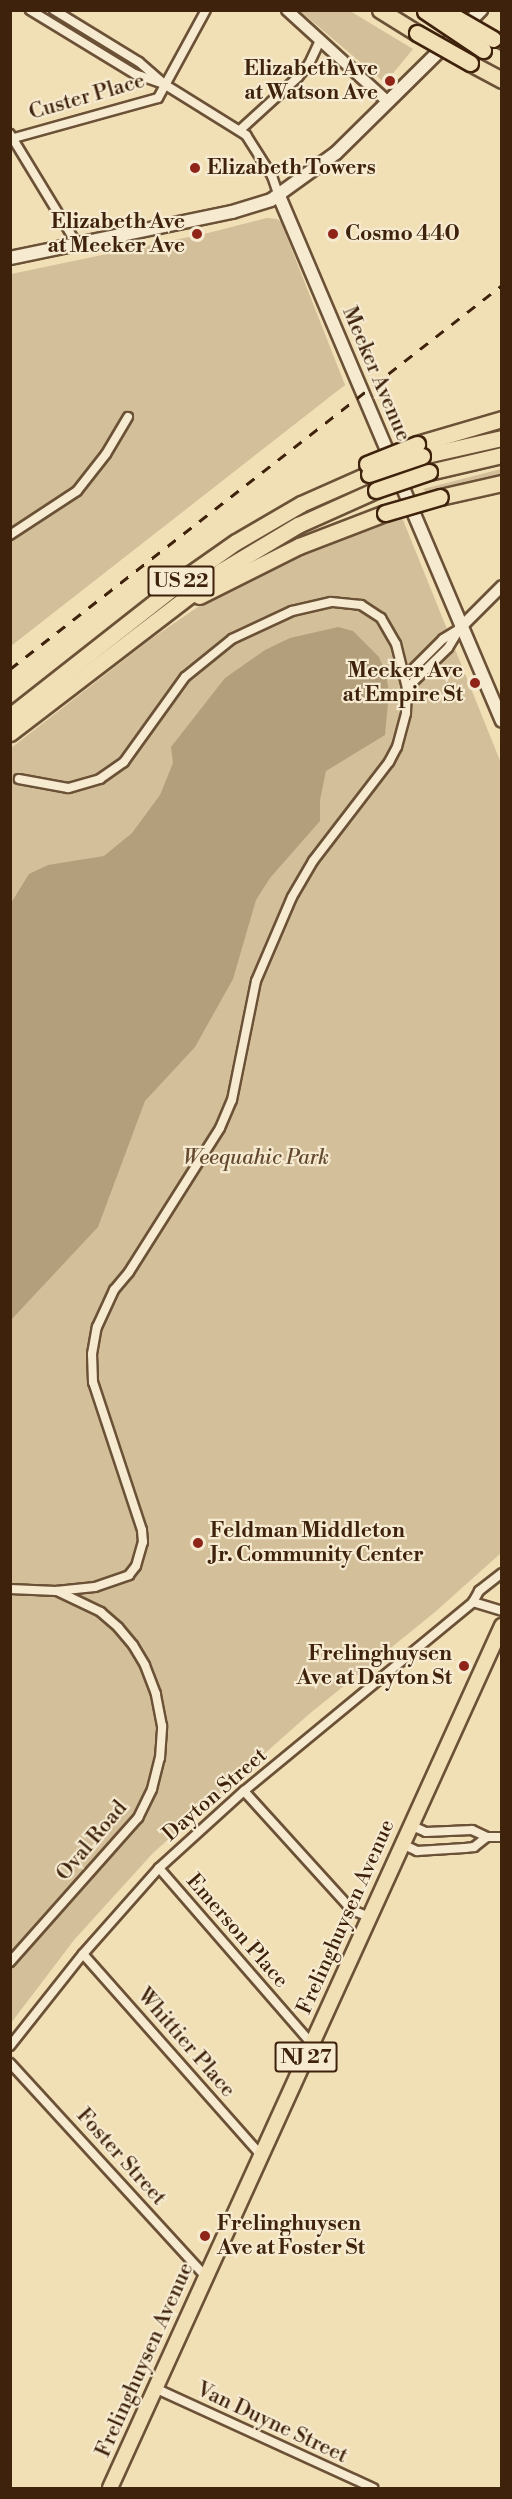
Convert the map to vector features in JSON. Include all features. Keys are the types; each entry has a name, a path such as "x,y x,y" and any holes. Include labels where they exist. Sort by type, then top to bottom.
{"highway":[{"path":"380,10 501,80"},
{"path":"443,10 493,44 501,60"},
{"path":"425,11 493,44"},
{"path":"420,450 454,431 501,419"},
{"path":"420,450 501,438"},
{"name":"US 22","path":"10,716 189,575 267,523 318,490 420,450"},
{"name":"US 22","path":"10,733 205,582 251,552 314,517 376,490 429,472 501,455"},
{"path":"123,645 195,598 327,534 440,497 501,483"}],"main road":[{"path":"10,258 237,211 279,196 336,153 481,10"},
{"name":"Meeker Avenue","path":"279,196 501,721"},
{"name":"Frelinghuysen Avenue","path":"110,2488 157,2389 205,2276 262,2156 501,1626"}],"street":[{"name":"Meeker Avenue","path":"30,10 135,74 164,84"},
{"name":"Meeker Avenue","path":"54,10 67,14 139,62 164,84 240,130 255,146 272,176 279,196"},
{"path":"164,84 206,10"},
{"path":"287,10 388,102"},
{"path":"58,27 67,14"},
{"path":"240,130 298,77 309,64 320,40"},
{"name":"Custer Place","path":"12,136 158,98 164,84"},
{"path":"12,136 77,244"},
{"path":"10,535 77,490 106,454 128,417"},
{"path":"406,676 443,639 460,628 501,586"},
{"path":"10,1589 57,1591 112,1582 129,1575 136,1566 143,1542 142,1530 96,1395 92,1368 97,1327 114,1290 129,1272 220,1128 232,1100 256,981 271,943 292,897 313,861 389,762 397,747 406,713 406,676 387,626 373,611 348,604 314,604 262,623 232,639 208,658 185,677 124,762 100,779 68,788 19,779"},
{"path":"406,688 448,648 460,628"},
{"name":"Dayton Street","path":"10,2046 83,1954 159,1868 244,1791 472,1602 479,1591 501,1573"},
{"name":"Oval Road","path":"10,1962 138,1818 152,1789 160,1758 162,1726 156,1694 133,1645 101,1612 57,1591"},
{"path":"472,1602 501,1611"},
{"path":"244,1791 352,1910 369,1917"},
{"path":"410,1825 426,1832 472,1830 487,1837 501,1837"},
{"path":"402,1844 417,1851 474,1847 487,1837"},
{"name":"Emerson Place","path":"159,1868 312,2044"},
{"name":"Whittier Place","path":"83,1954 262,2156"},
{"name":"Foster Street","path":"10,2063 205,2276"},
{"name":"Van Duyne Street","path":"157,2389 373,2488"}],"green space":[{"path":"300,11 350,11 413,49 385,83"},
{"path":"267,218 281,222 345,385 11,646 11,274 208,233"},
{"path":"501,469 501,478 428,494 423,489"},
{"name":"Weequahic Park","path":"401,515 501,763 501,1553 435,1612 308,1715 153,1853 74,1940 11,2023 11,748 151,639 211,598 289,556"}],"shaded area":[{"path":"338,627 353,631 379,657 386,674 389,692 385,735 326,771 320,800 320,821 270,878 256,900 233,979 195,1047 145,1101 98,1227 11,1320 11,903 29,874 48,865 104,856 132,833 160,795 173,763 171,747 225,678 265,650 290,638"}],"railway":[{"path":"10,669 502,285"}],"place":[{"name":"Elizabeth Ave at Watson Ave","path":"390,81"},
{"name":"Elizabeth Towers","path":"195,168"},
{"name":"Elizabeth Ave at Meeker Ave","path":"197,234"},
{"name":"Cosmo 440","path":"333,234"},
{"name":"Meeker Ave at Empire St","path":"475,683"},
{"name":"Feldman Middleton Jr. Community Center","path":"198,1543"},
{"name":"Frelinghuysen Ave at Dayton St","path":"464,1666"},
{"name":"Frelinghuysen Ave at Foster St","path":"205,2236"}]}
